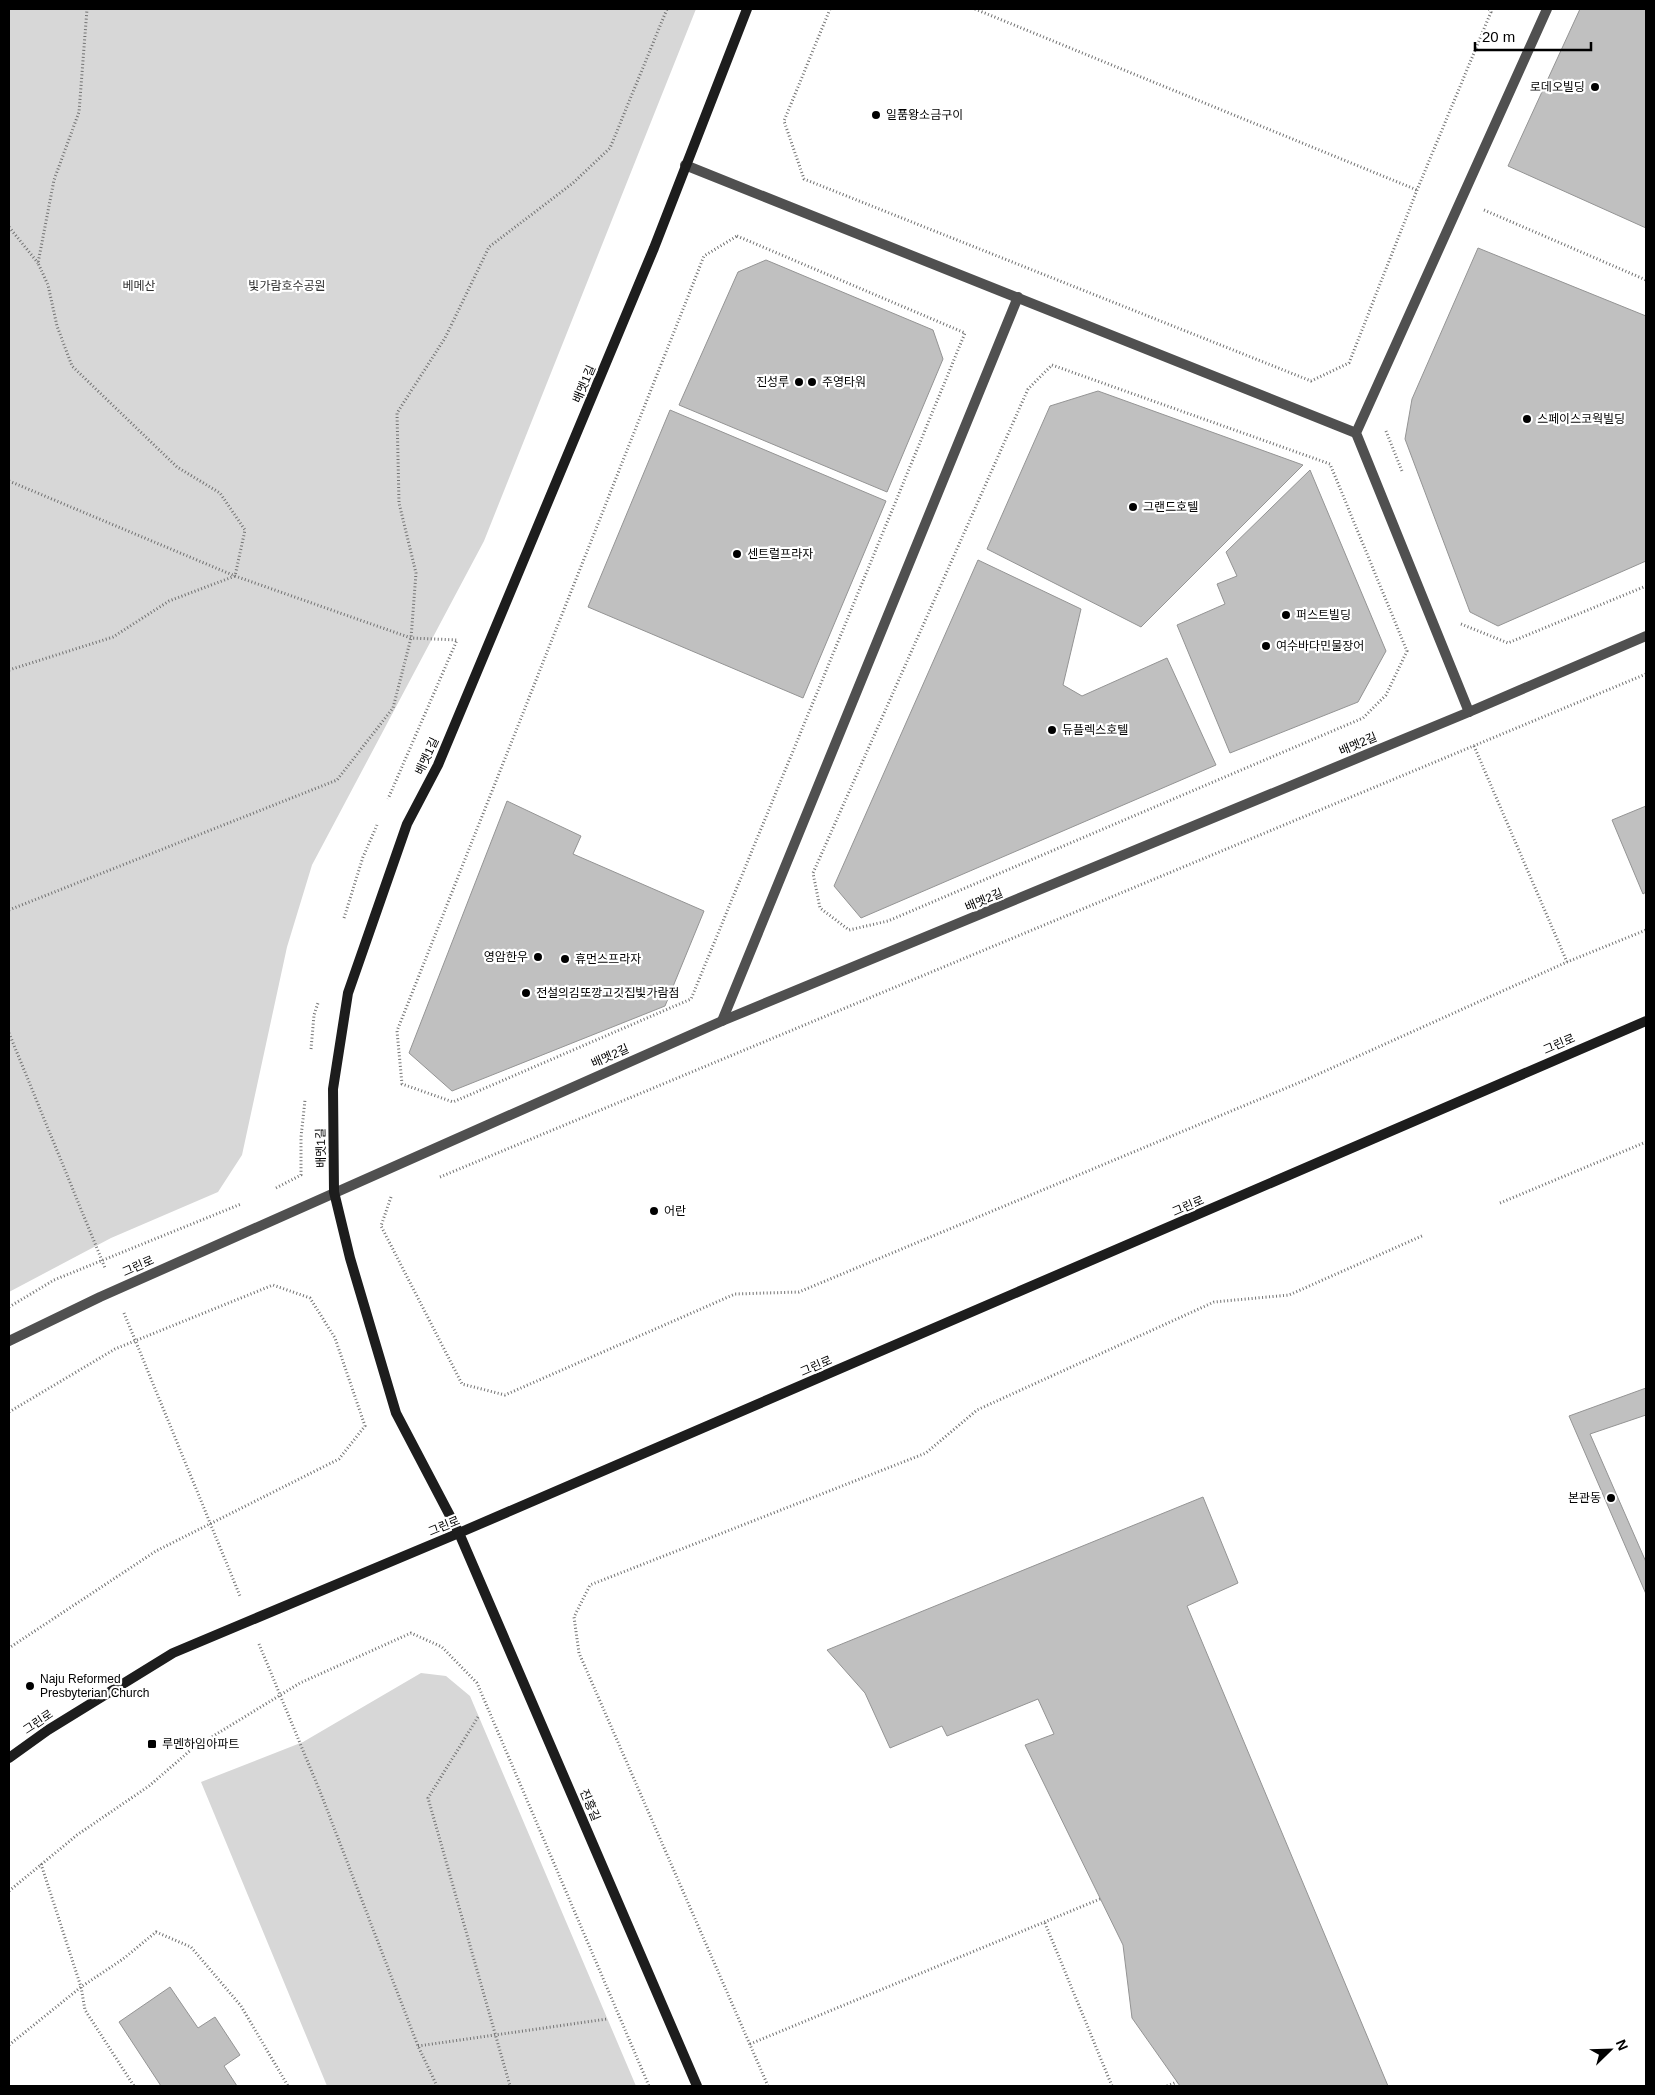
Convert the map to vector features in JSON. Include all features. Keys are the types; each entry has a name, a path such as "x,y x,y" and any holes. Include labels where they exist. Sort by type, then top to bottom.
{"street":[{"name":"배멧1길","path":"459,1533 396,1412 350,1258 334,1192 333,1089 348,993 407,824 442,756 654,248 685,164 747,9"},
{"path":"1356,432 1547,9"},
{"path":"685,164 1356,432 1469,712"},
{"path":"722,1020 1018,297"},
{"name":"배멧2길","path":"334,1192 722,1020 1469,712 1646,636"},
{"name":"그린로","path":"9,1758 48,1730 173,1653 352,1576 459,1533 1646,1020"},
{"name":"그린로","path":"9,1341 100,1297 334,1192"},
{"name":"진흥길","path":"459,1533 698,2086"}],"path":[{"path":"38,263 54,180 79,112 87,9"},
{"path":"9,910 337,780 393,708 411,638 416,573 399,503 397,413 445,338 489,247 573,182 610,148 667,9"},
{"path":"830,9 784,121 804,179 1311,381 1349,363 1417,190 1491,12 1489,9"},
{"path":"975,9 1417,190"},
{"path":"1480,219 1488,202"},
{"path":"1484,210 1646,280"},
{"path":"9,227 38,263 48,285 57,326 72,366 177,467 220,493 245,530 235,576"},
{"path":"737,236 965,333 691,999 454,1102 402,1084 397,1031 704,256 737,236"},
{"path":"1052,365 1330,464 1407,651 1386,695 1363,718 888,921 849,930 820,908 814,873 1028,389 1052,365"},
{"path":"1386,430 1404,476"},
{"path":"9,481 235,576 411,638 457,640 385,806"},
{"path":"9,670 113,637 169,601 235,576"},
{"path":"1457,615 1460,624 1508,643 1646,586"},
{"path":"436,1178 1646,674"},
{"path":"1474,746 1567,962"},
{"path":"343,922 363,857 378,823"},
{"path":"394,1189 380,1226 462,1384 505,1395 735,1294 799,1292 1304,1082 1567,962 1646,930"},
{"path":"310,1053 314,1016 320,997"},
{"path":"9,1033 109,1277"},
{"path":"275,1188 301,1175 301,1137 306,1090"},
{"path":"1500,1203 1646,1142"},
{"path":"9,1307 54,1280 248,1201"},
{"path":"768,2086 579,1653 574,1617 590,1585 926,1453 977,1410 1214,1302 1289,1295 1424,1235"},
{"path":"9,1412 115,1349 273,1285 310,1298 335,1338 365,1426 339,1459 156,1551 9,1648"},
{"path":"120,1304 241,1600"},
{"path":"9,1891 76,1835 149,1786 192,1749 300,1683 411,1633 442,1647 477,1684 649,2086"},
{"path":"256,1637 321,1794 418,2046 437,2086"},
{"path":"478,1717 428,1798 510,2086"},
{"path":"41,1864 81,1987 86,2010 134,2086"},
{"path":"750,2044 1100,1899"},
{"path":"1045,1923 1112,2086"},
{"path":"9,2045 81,1987 123,1959 156,1932 191,1947 241,2006 288,2086"},
{"path":"418,2046 607,2019"},
{"path":"1167,2086 1177,2082"}],"green space":[{"name":"빛가람호수공원","path":"9,9 696,9 484,541 312,865 287,947 242,1155 218,1192 111,1238 9,1292"},
{"path":"421,1673 446,1676 470,1696 636,2086 327,2086 201,1782 303,1742"}],"building":[{"name":"로데오빌딩","path":"1580,9 1646,9 1646,228 1508,166"},
{"name":"스페이스코웍빌딩","path":"1478,248 1646,316 1646,561 1498,626 1470,612 1405,439 1412,399"},
{"name":"주영타워","path":"766,260 933,330 943,359 887,492 679,405 738,272"},
{"name":"그랜드호텔","path":"1098,391 1303,465 1141,627 987,549 1050,406"},
{"name":"센트럴프라자","path":"670,410 886,501 803,698 588,607"},
{"name":"퍼스트빌딩","path":"1310,470 1386,651 1358,702 1230,753 1177,625 1225,604 1217,584 1237,576 1226,552"},
{"name":"듀플렉스호텔","path":"978,560 1081,609 1063,685 1082,696 1167,658 1216,765 861,918 834,886"},
{"name":"휴먼스프라자","path":"507,801 581,836 573,854 704,911 665,1006 452,1091 409,1053"},
{"path":"1646,806 1646,892 1643,894 1612,820"},
{"name":"본관동","path":"1646,1388 1646,1415 1590,1434 1646,1562 1646,1594 1569,1416"},
{"path":"1203,1497 1238,1583 1187,1606 1388,2086 1180,2086 1132,2018 1123,1945 1025,1745 1054,1734 1038,1699 947,1736 942,1726 890,1748 865,1693 827,1650"},
{"path":"170,1987 198,2028 215,2017 240,2055 224,2066 237,2086 161,2086 119,2022"}],"place":[{"name":"로데오빌딩","path":"1595,87"},
{"name":"일품왕소금구이","path":"876,115"},
{"name":"진성루","path":"799,382"},
{"name":"주영타워","path":"812,382"},
{"name":"스페이스코웍빌딩","path":"1527,419"},
{"name":"그랜드호텔","path":"1133,507"},
{"name":"센트럴프라자","path":"737,554"},
{"name":"퍼스트빌딩","path":"1286,615"},
{"name":"여수바다민물장어","path":"1266,646"},
{"name":"듀플렉스호텔","path":"1052,730"},
{"name":"영암한우","path":"538,957"},
{"name":"휴먼스프라자","path":"565,959"},
{"name":"전설의김또깡고깃집빛가람점","path":"526,993"},
{"name":"어란","path":"654,1211"},
{"name":"본관동","path":"1611,1498"},
{"name":"Naju Reformed Presbyterian Church","path":"30,1686"},
{"name":"루멘하임아파트","path":"152,1744"}],"park label":[{"name":"베메산","path":"139,286"}]}
